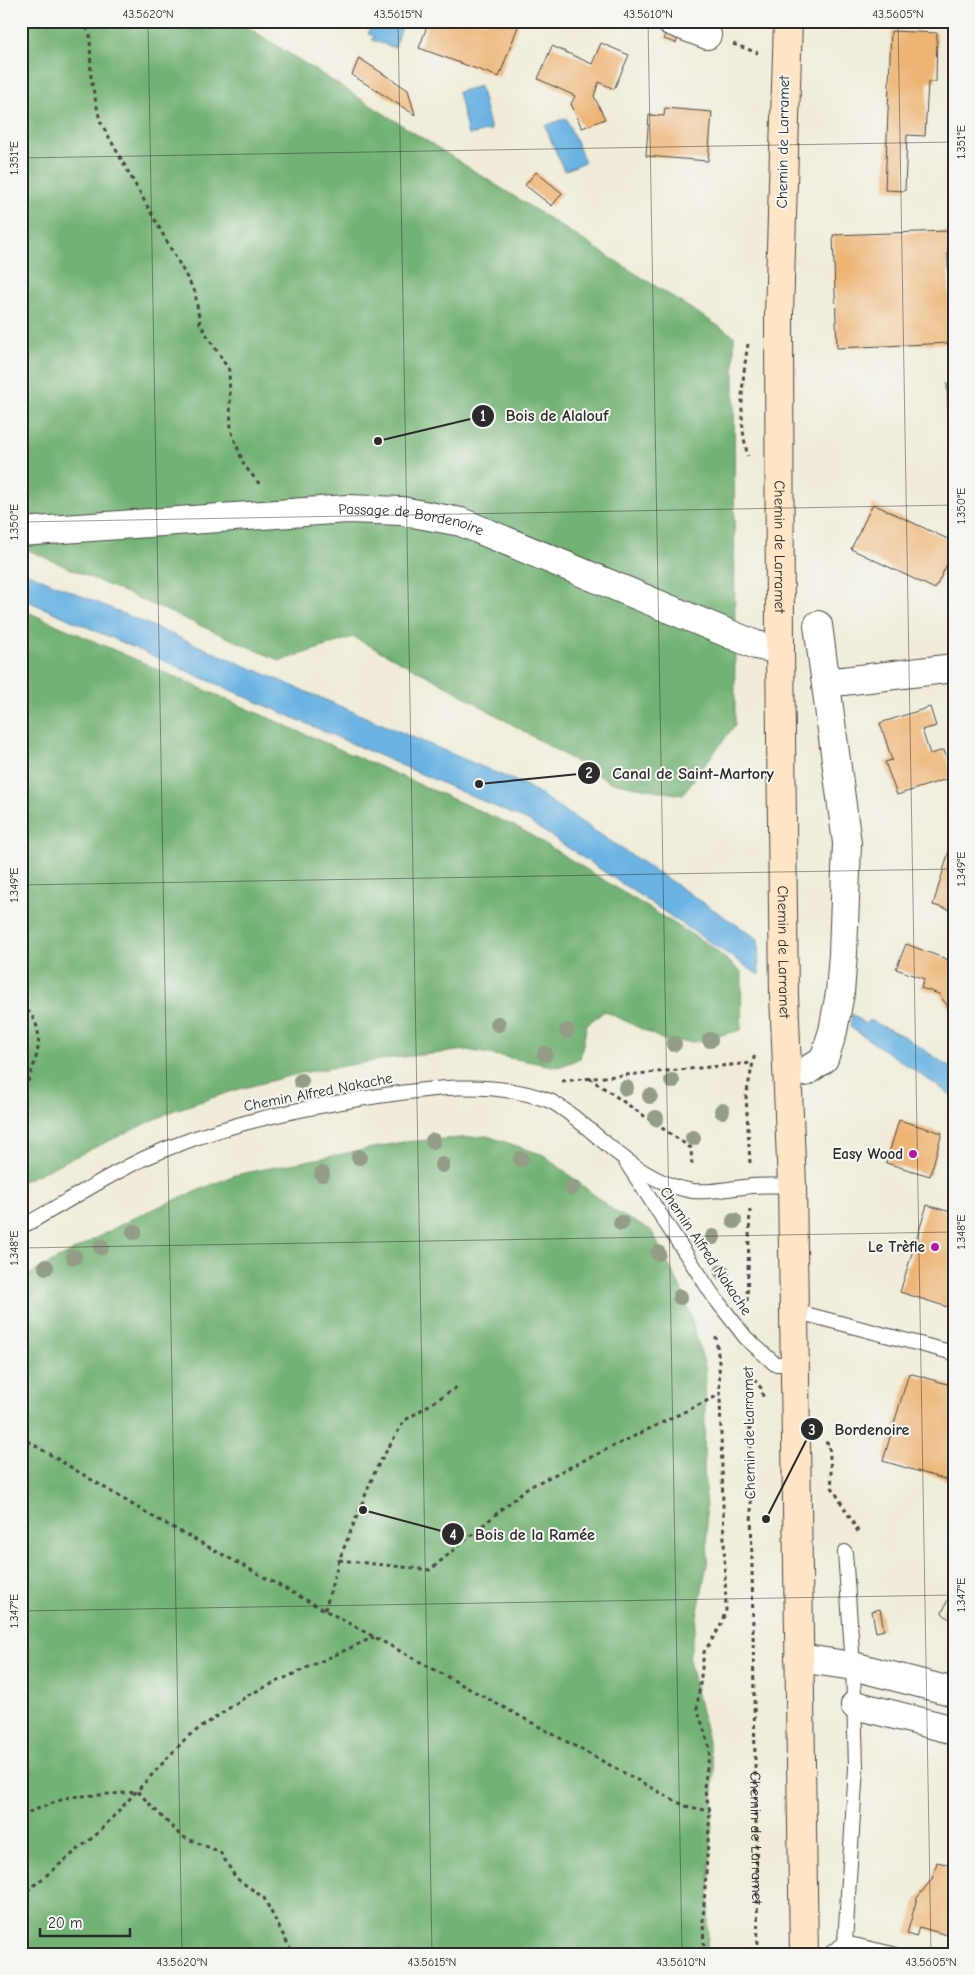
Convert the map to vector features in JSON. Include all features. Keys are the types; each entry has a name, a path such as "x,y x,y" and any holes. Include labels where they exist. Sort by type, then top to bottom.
{"main road":[{"name":"Chemin de Larramet","path":"788,21 785,60 779,323 780,650 784,996 792,1185 804,1954"}],"street":[{"path":"670,21 707,35"},
{"name":"Passage de Bordenoire","path":"21,532 347,509 402,511 461,522 756,646 780,650"},
{"path":"788,1073 806,1072 824,1059 833,1031 840,993 847,843 818,626"},
{"path":"826,683 954,668"},
{"path":"799,1658 853,1666 947,1690 942,1727 855,1705"}],"lane":[{"name":"Chemin Alfred Nakache","path":"21,1227 144,1158 244,1122 311,1107 399,1093 468,1088 494,1088 522,1092 553,1102 623,1158 662,1182 692,1191 717,1192 751,1186 792,1185"},
{"name":"Chemin Alfred Nakache","path":"623,1158 657,1207 714,1298 746,1338 775,1364 795,1364"},
{"path":"794,1311 954,1353"},
{"path":"845,1552 855,1705 856,1767 845,1943"},
{"path":"830,1954 845,1943 893,1954"}],"path":[{"path":"81,21 90,33 91,79 100,122 196,292 200,324 229,370 231,430 244,465 284,514"},
{"path":"21,1005 33,1013 41,1035 29,1078 21,1098"},
{"name":"Chemin de Larramet","path":"589,1077 753,1063 746,1096 751,1186 746,1338 749,1373 758,1954"},
{"path":"704,1954 703,1920 710,1811 704,1786 710,1749 697,1708 704,1652 720,1627 726,1610 719,1362 714,1328"},
{"path":"325,1610 339,1560 376,1469 404,1421 457,1387"},
{"path":"339,1560 430,1570 526,1488 719,1395"},
{"path":"21,1437 148,1514 685,1806 710,1811"},
{"path":"21,1896 97,1834 187,1738 250,1694 375,1637"},
{"path":"21,1815 69,1796 138,1792 181,1836 220,1852 236,1878 264,1898 292,1954"}],"green space":[{"path":"28,21 238,21 734,336 735,725 682,795 610,782 445,685 353,637 281,661 21,547 21,36"},
{"path":"21,609 521,829 712,947 742,973 741,1030 695,1042 666,1041 605,1011 587,1024 580,1059 558,1067 467,1050 393,1058 301,1073 236,1090 175,1110 21,1182"},
{"path":"487,1136 544,1155 617,1213 651,1230 685,1297 706,1370 704,1461 708,1559 689,1659 714,1768 707,1954 21,1954 21,1279 137,1216 235,1175 403,1142"}],"water":[{"path":"380,21 404,21 395,48 372,40 374,36 368,34 373,22 378,24"},
{"path":"480,86 491,130 468,135 458,92"},
{"path":"566,118 585,162 564,171 545,126"},
{"path":"21,570 527,786 758,939 759,975 528,821 21,598"},
{"path":"852,1014 865,1024 869,1020 905,1037 954,1070 954,1097 850,1027"}],"building":[{"path":"344,21 360,21 358,27"},
{"path":"429,21 520,21 499,77 419,48"},
{"path":"667,30 679,34 676,43 664,39"},
{"path":"891,31 937,33 936,82 928,82 925,136 907,135 905,191 885,190"},
{"path":"601,43 629,55 614,89 599,82 594,96 605,119 582,128 571,104 575,96 538,79 552,46 592,64"},
{"path":"359,58 408,90 415,115 352,75"},
{"path":"665,108 712,112 708,161 646,156 649,115 664,116"},
{"path":"536,172 562,193 552,206 525,185"},
{"path":"947,231 951,343 837,348 833,235"},
{"path":"947,383 954,383 954,496 951,496"},
{"path":"873,504 954,542 954,550 935,589 851,549"},
{"path":"930,707 936,726 922,730 930,754 944,750 953,777 897,795 885,762 892,760 880,723"},
{"path":"949,851 954,852 954,911 933,905"},
{"path":"906,944 954,962 954,1015 939,994 921,988 924,979 896,969"},
{"name":"Easy Wood","path":"899,1120 942,1133 930,1176 886,1163"},
{"path":"927,1205 954,1213 954,1309 900,1292"},
{"path":"909,1373 954,1386 954,1482 883,1461"},
{"path":"954,1585 954,1623 942,1613"},
{"path":"880,1609 884,1630 876,1632 872,1611"},
{"path":"937,1862 954,1866 954,1937 919,1927 916,1937 907,1934 917,1898 932,1879"}],"place":[{"name":"Bois de Alalouf","path":"378,441"},
{"name":"Canal de Saint-Martory","path":"479,784"},
{"name":"Easy Wood","path":"913,1154"},
{"name":"Le Trèfle","path":"935,1247"},
{"name":"Bois de la Ramée","path":"363,1510"},
{"name":"Bordenoire","path":"766,1519"}]}
